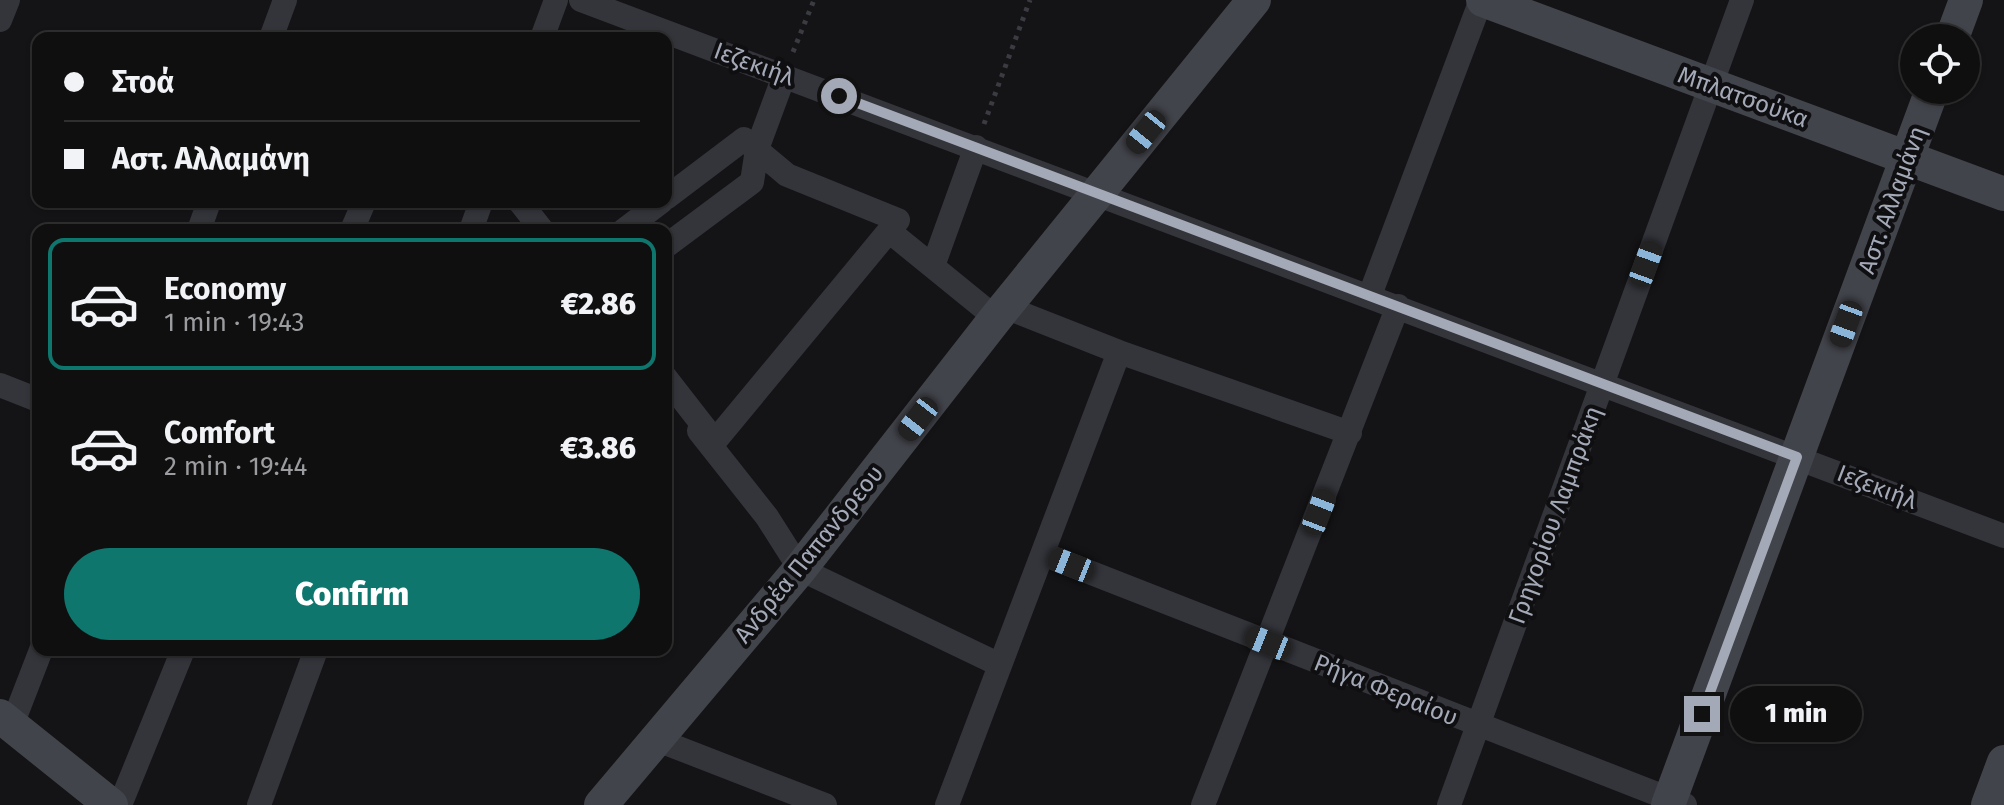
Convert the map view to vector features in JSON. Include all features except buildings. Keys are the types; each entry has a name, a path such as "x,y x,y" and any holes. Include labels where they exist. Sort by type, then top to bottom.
{"main road":[{"name":"Ανδρέα Παπανδρεου","path":"601,805 800,569 1000,312 1254,0"},
{"name":"Μπλατσούκα","path":"1482,0 2004,194"},
{"path":"1957,24 1966,0"},
{"name":"Αστ. Αλλαμάνη","path":"1674,803 1927,104"},
{"path":"6,721 111,805"},
{"path":"1988,805 2004,762"}],"street":[{"path":"0,20 8,0"},
{"path":"273,32 285,0"},
{"path":"544,32 556,0"},
{"name":"Ιεζεκιήλ","path":"581,0 666,32"},
{"path":"1370,295 1482,0"},
{"name":"Γρηγορίου Λαμπράκη","path":"1449,805 1742,0"},
{"name":"Ιεζεκιήλ","path":"672,34 2004,536"},
{"path":"672,242 752,182 757,149 784,76"},
{"path":"672,194 744,139 787,175 898,220 715,441 672,386"},
{"path":"933,266 976,147"},
{"path":"525,208 537,224"},
{"path":"632,224 653,208"},
{"path":"889,231 1000,312 1350,433"},
{"path":"1203,805 1398,306"},
{"path":"947,805 1119,352"},
{"path":"0,385 32,398"},
{"path":"672,396 767,517 800,569 1000,665"},
{"name":"Ρήγα Φεραίου","path":"1043,554 1674,803"},
{"path":"6,721 38,656"},
{"path":"120,805 181,656"},
{"path":"259,805 314,656"},
{"path":"655,739 822,804"}],"path":[{"path":"784,76 814,0"},
{"path":"976,147 1030,0"}],"route":[{"path":"839,96 1797,457 1702,714"}]}
